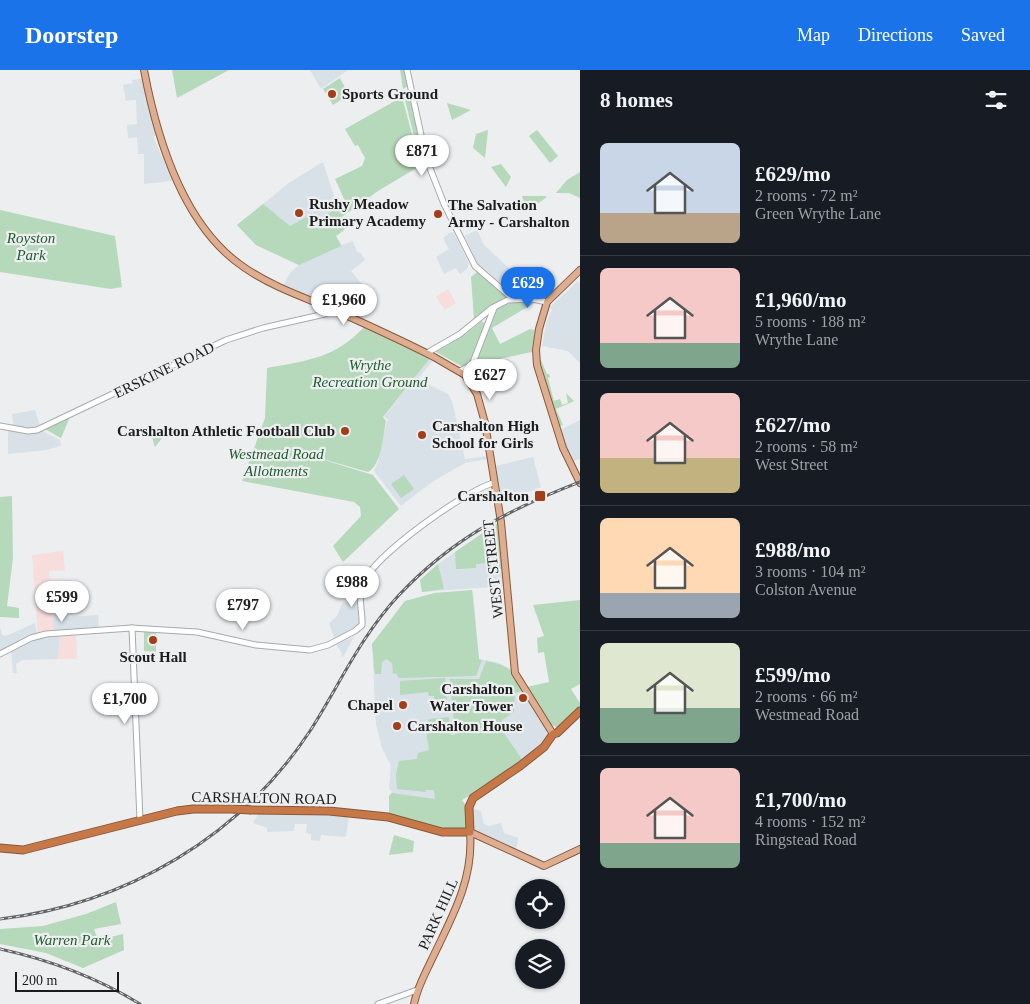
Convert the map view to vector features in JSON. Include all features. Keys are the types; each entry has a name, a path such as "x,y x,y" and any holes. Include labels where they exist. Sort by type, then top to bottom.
{"highway":[{"path":"470,832 469,807 473,798 534,754 549,741 553,734 557,733 580,711"},
{"name":"CARSHALTON ROAD","path":"0,848 23,850 190,809 329,811 388,817 442,832 470,832"}],"main road":[{"path":"144,70 151,107 165,152 176,178 210,237 228,255 246,269 427,353 460,371 476,388"},
{"path":"580,270 547,302 536,342 537,365 563,448 580,483"},
{"name":"WEST STREET","path":"476,388 485,422 493,483 501,522 515,673 553,734"},
{"path":"470,832 542,866 549,865 580,849"},
{"name":"PARK HILL","path":"414,1004 417,990 466,884 472,848 470,832"}],"street":[{"path":"407,70 425,153 441,195 475,266 512,298"},
{"path":"427,353 477,321 495,306 512,298 547,302"},
{"name":"WEST STREET","path":"476,388 472,365 495,306"},
{"name":"ERSKINE ROAD","path":"0,426 28,431 37,430 226,340 263,328 325,314 329,308"},
{"path":"477,321 483,319 487,324"},
{"path":"460,371 472,365"},
{"path":"0,654 31,638 46,634 132,628 189,631 256,644 310,650 328,645 356,631 362,625 361,587 365,578 378,564 440,512 472,492 493,483"},
{"path":"132,628 140,820"},
{"path":"378,1004 417,990"}],"shaded area":[{"path":"310,70 348,70 321,89"},
{"path":"146,78 159,135 153,136 172,181 144,184 144,154 138,154 137,137 128,138 127,125 137,124 136,100 126,101 123,85 133,83 132,80"},
{"name":"Rushy Meadow Primary Academy","path":"323,162 333,198 338,205 345,201 349,211 339,219 344,231 336,236 342,245 353,241 357,252 361,253 365,260 351,271 377,302 368,311 362,322 283,286 290,273 299,265 256,245 237,225 290,182"},
{"path":"477,230 484,245 521,279 542,266 549,276 546,280 553,291 545,298 512,294 478,265 465,236"},
{"path":"451,232 454,233 469,264 467,269 460,274 456,268 444,274 436,257 449,249 443,238"},
{"path":"578,281 580,283 580,363 568,351 542,346 547,320 552,310 550,307"},
{"path":"448,289 456,303 445,310 436,297"},
{"name":"Carshalton High School for Girls","path":"431,357 435,358 418,379 448,394 452,401 465,459 488,456 488,459 465,463 432,482 401,506 374,471 378,462 388,419 384,417"},
{"path":"35,410 42,431 60,440 61,446 46,450 8,454 8,428 14,429 12,414"},
{"path":"580,420 580,459 572,461 560,430"},
{"path":"533,457 541,487 502,502 496,466"},
{"path":"499,522 506,586 422,592 420,580 438,564"},
{"path":"63,551 65,570 49,571 54,633 38,635 32,555"},
{"path":"473,591 479,659 499,663 511,669 546,727 547,738 543,746 500,780 462,800 467,807 389,817 389,796 392,791 389,789 391,766 382,748 376,724 372,644 405,601 435,593"},
{"path":"360,601 362,625 335,640 329,623 337,616 343,602"},
{"path":"67,614 68,617 98,615 99,630 54,633 52,615"},
{"path":"35,623 37,635 60,634 58,659 22,660 16,664 17,673 13,673 11,649 0,653 0,628 2,635 6,636"},
{"path":"76,633 77,659 58,659 60,634"},
{"path":"354,637 343,657 341,656 342,654 336,644"},
{"path":"470,808 481,811 484,824 489,826 501,823 504,833 518,838 516,853 472,831"},
{"path":"260,811 349,814 346,837 321,835 320,841 311,840 311,834 306,833 307,824 295,824 294,831 267,832 267,828 253,823"}],"green space":[{"path":"172,70 229,70 177,98"},
{"path":"400,70 405,70 408,86 403,89"},
{"path":"340,78 349,95 333,105 323,89"},
{"path":"409,93 424,163 419,156 404,96"},
{"path":"402,97 418,157 423,164 378,191 339,219 345,229 336,236 341,246 299,265 256,245 237,225 263,204 290,226 310,215 315,222 339,207 345,201 335,179 362,166 365,158 358,145 355,146 345,129"},
{"path":"447,103 471,110 452,120"},
{"path":"488,130 485,158 473,148 476,134"},
{"path":"537,130 558,156 550,163 529,136"},
{"path":"501,164 511,177 506,187 491,167"},
{"path":"580,172 580,198 569,193 556,193 567,180"},
{"path":"522,196 545,196 547,197 527,211"},
{"name":"Royston Park","path":"0,210 115,236 122,287 111,289 0,272"},
{"path":"477,272 506,297 474,319 471,277"},
{"path":"516,300 536,302 492,328 500,344 530,329 535,330 532,352 475,364 496,310"},
{"path":"482,321 485,324 470,364 463,367 436,352 466,334"},
{"path":"366,325 432,356 383,417 386,421 381,449 376,463 368,472 298,452 373,475 399,509 343,562 333,546 361,516 360,507 354,502 242,481 265,418 267,368 309,360 333,351 344,345"},
{"path":"541,360 550,377 548,378 554,401 560,399 562,405 568,403 566,393 574,401 556,409 563,425 556,428 537,361"},
{"path":"70,417 61,438 43,428"},
{"path":"150,431 166,433 155,447"},
{"path":"404,475 414,489 401,498 391,484"},
{"path":"12,496 13,558 7,606 19,608 19,618 0,617 0,497"},
{"path":"499,522 505,569 500,569 497,554 491,554 487,558 488,563 476,564 476,568 456,569 455,552"},
{"path":"438,564 444,589 422,592 420,580"},
{"path":"472,590 479,659 482,660 476,676 399,678 396,673 393,674 392,663 386,659 382,662 381,674 375,674 372,644 405,601 435,593"},
{"path":"580,600 580,684 571,689 580,703 580,708 558,728 550,724 527,687 549,682 544,652 538,653 537,638 544,636 533,605"},
{"path":"144,632 156,632 156,652 144,651"},
{"path":"486,661 509,670 523,691 515,693 514,712 502,720 502,730 523,761 462,800 467,807 467,831 456,832 389,817 389,796 392,793 435,799 434,790 426,790 426,792 397,789 396,774 399,761 417,759 418,753 429,750 426,731 429,719 449,717 451,735 455,735 450,679 479,679"},
{"path":"445,678 447,700 434,701 434,696 429,696 428,692 400,695 400,681"},
{"path":"394,835 414,841 413,852 389,855"},
{"name":"Warren Park","path":"116,902 121,924 94,929 98,940 123,934 124,950 83,968 46,953 0,944 0,929 43,926 86,914"}],"railway":[{"path":"0,919 47,911 92,898 135,881 176,859 214,833 250,803 282,769 310,731 373,627 399,595 419,575 461,542 505,515 580,482"},
{"path":"0,949 37,958 72,970 140,1004"}],"place":[{"name":"Sports Ground","path":"332,94"},
{"name":"Rushy Meadow Primary Academy","path":"299,213"},
{"name":"The Salvation Army - Carshalton","path":"438,214"},
{"name":"Carshalton Athletic Football Club","path":"345,431"},
{"name":"Carshalton High School for Girls","path":"422,435"},
{"name":"Carshalton","path":"540,496"},
{"name":"Scout Hall","path":"153,640"},
{"name":"Carshalton Water Tower","path":"523,698"},
{"name":"Chapel","path":"403,705"},
{"name":"Carshalton House","path":"397,726"}],"park label":[{"name":"Wrythe Recreation Ground","path":"370,374"},
{"name":"Westmead Road Allotments","path":"276,462"}]}
